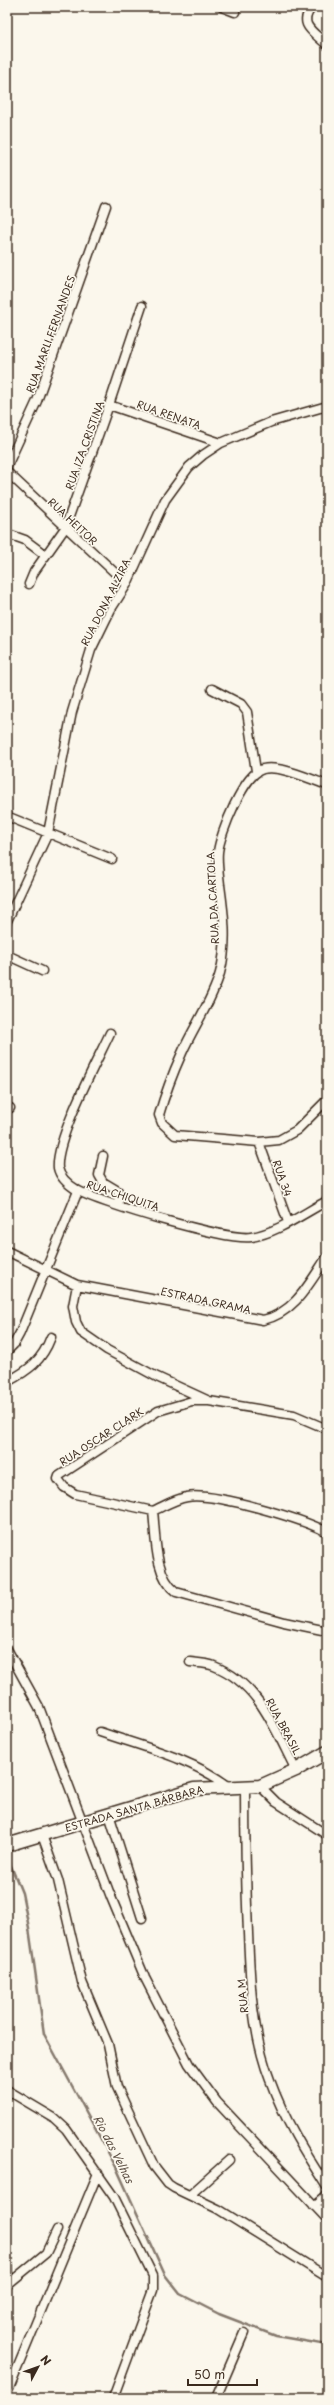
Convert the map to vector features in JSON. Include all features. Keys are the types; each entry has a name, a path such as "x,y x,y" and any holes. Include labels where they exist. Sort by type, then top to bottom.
{"street":[{"path":"222,7 235,12"},
{"path":"312,7 305,17 305,23 327,45"},
{"name":"RUA MARLI FERNANDES","path":"7,466 37,401 106,206"},
{"name":"RUA IZA CRISTINA","path":"29,584 34,572 65,528 109,405 142,306"},
{"name":"RUA RENATA","path":"109,405 221,443"},
{"name":"RUA DONA ALZIRA","path":"7,921 48,833 72,712 91,650 111,609 127,584 165,500 189,467 221,443 271,422 327,406"},
{"name":"RUA HEITOR","path":"7,472 65,528 127,584"},
{"path":"10,535 25,540 45,555"},
{"path":"212,689 241,704 247,712 256,771 271,768 327,785"},
{"name":"RUA DA CARTOLA","path":"256,771 248,779 239,795 218,851 225,923 224,949 220,973 182,1052 159,1115 162,1123 175,1135 259,1142"},
{"path":"9,817 112,859"},
{"path":"7,955 42,972"},
{"name":"RUA CHIQUITA","path":"110,1033 70,1121 61,1150 58,1167 61,1175 78,1191 119,1206 237,1238 264,1234 327,1201"},
{"path":"259,1142 279,1140 287,1137 308,1121 327,1100"},
{"name":"RUA 34","path":"259,1142 288,1222"},
{"path":"103,1156 99,1175 103,1182 118,1191 119,1206"},
{"path":"7,1350 20,1333 78,1191"},
{"name":"ESTRADA GRAMA","path":"7,1251 77,1285 263,1320 282,1314 296,1302 327,1257"},
{"path":"77,1285 73,1306 76,1322 86,1336 107,1350 157,1377 209,1401 294,1415 327,1428"},
{"path":"7,1382 25,1372 42,1356 51,1337"},
{"name":"RUA OSCAR CLARK","path":"153,1511 75,1494 64,1487 58,1479 59,1476 158,1411 192,1401 209,1401"},
{"path":"327,1532 284,1516 210,1497 188,1497 153,1511 160,1566 165,1582 176,1592 291,1623 327,1631"},
{"path":"7,1650 39,1707 111,1897 145,1978 189,2064 217,2102 327,2219"},
{"name":"RUA BRASIL","path":"190,1662 213,1665 231,1675 250,1690 262,1704 296,1770"},
{"path":"100,1732 167,1754 213,1775 228,1786"},
{"name":"ESTRADA SANTA BÁRBARA","path":"12,1844 194,1789 228,1786 260,1786 296,1770 327,1752"},
{"path":"260,1786 276,1802 327,1835"},
{"name":"RUA M","path":"244,1787 250,1969 254,2016 270,2080 298,2142 327,2187"},
{"path":"109,1814 142,1918"},
{"path":"42,1834 58,1880 82,1982 108,2044 117,2086 126,2110 162,2178 174,2188 257,2232 327,2277"},
{"path":"7,2090 54,2118 66,2128 114,2197 151,2270 154,2283 113,2398"},
{"path":"190,2196 229,2160"},
{"path":"7,2394 98,2173"},
{"path":"314,2206 327,2195"},
{"path":"8,2284 46,2252 57,2230"},
{"path":"7,2260 8,2284"},
{"path":"216,2398 244,2333"}],"waterway":[{"name":"Rio das Velhas","path":"7,1769 7,1780"},
{"name":"Rio das Velhas","path":"7,1856 22,1893 29,1928 44,2034 116,2167 165,2275 180,2294 219,2314 276,2336 327,2345"}]}
